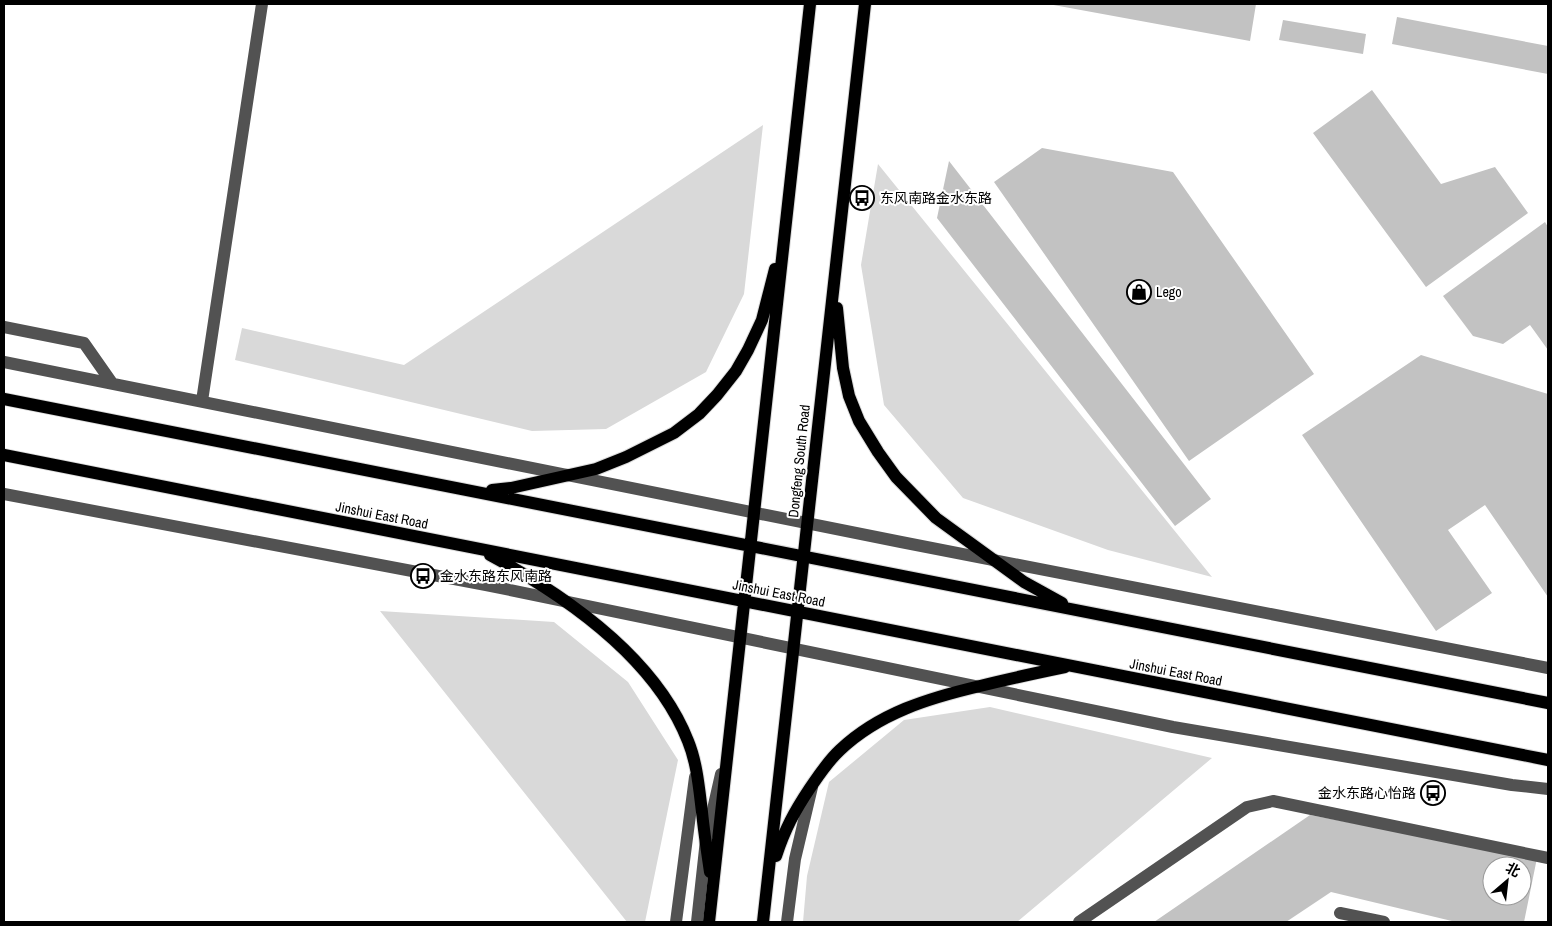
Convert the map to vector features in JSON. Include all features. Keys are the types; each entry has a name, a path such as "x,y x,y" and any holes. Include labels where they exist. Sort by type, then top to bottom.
{"main road":[{"path":"709,922 742,638 810,4"},
{"name":"Dongfeng South Road","path":"763,922 865,4"},
{"path":"477,491 511,488 596,469 626,458 674,433 699,414 736,371 762,320 786,223"},
{"path":"834,284 843,368 849,396 859,421 896,478 936,518 1024,582 1073,609"},
{"path":"4,398 1548,703"},
{"name":"Jinshui East Road","path":"4,455 1548,760"},
{"path":"479,549 516,569 603,630 625,649 656,686 679,723 688,742 696,770 713,889"},
{"path":"768,879 785,829 824,768 840,750 859,734 906,707 977,686 1070,666"}],"street":[{"path":"202,401 262,4"},
{"path":"4,327 84,343 112,383"},
{"path":"4,362 808,523 1548,668"},
{"path":"4,494 561,600 1173,727 1512,785 1548,789"},
{"path":"697,922 706,840 731,730"},
{"path":"676,922 696,770"},
{"path":"787,922 794,859 812,786"},
{"path":"1079,922 1247,807 1273,801 1548,858"},
{"path":"1340,913 1384,922"}],"shaded area":[{"path":"763,125 744,294 706,372 606,429 532,431 235,360 242,328 404,365"},
{"path":"878,164 1212,577 1108,550 963,498 884,405 861,265"},
{"path":"380,611 554,622 628,682 678,760 645,922 627,922"},
{"path":"990,707 1212,758 1017,922 803,922 807,876 829,782 904,720"}],"building":[{"path":"1048,4 1256,4 1250,41"},
{"path":"1397,17 1548,46 1548,74 1392,44"},
{"path":"1283,20 1366,34 1363,54 1279,40"},
{"path":"1372,90 1441,184 1495,167 1528,213 1426,287 1313,133"},
{"path":"1042,148 1173,172 1314,374 1189,461 994,182"},
{"path":"949,161 1211,499 1175,526 937,218"},
{"path":"1545,222 1548,227 1548,350 1530,325 1503,344 1473,336 1443,296"},
{"path":"1421,355 1548,394 1548,597 1485,505 1448,530 1492,593 1436,631 1302,435"},
{"path":"1310,815 1526,856 1482,856 1482,906 1527,906 1524,922 1456,922 1331,892 1286,922 1154,922"},
{"path":"1532,857 1537,858 1532,883"}],"place":[{"name":"东风南路金水东路","path":"862,198"},
{"name":"Lego","path":"1139,292"},
{"name":"金水东路东风南路","path":"423,576"},
{"name":"金水东路心怡路","path":"1433,793"}]}
